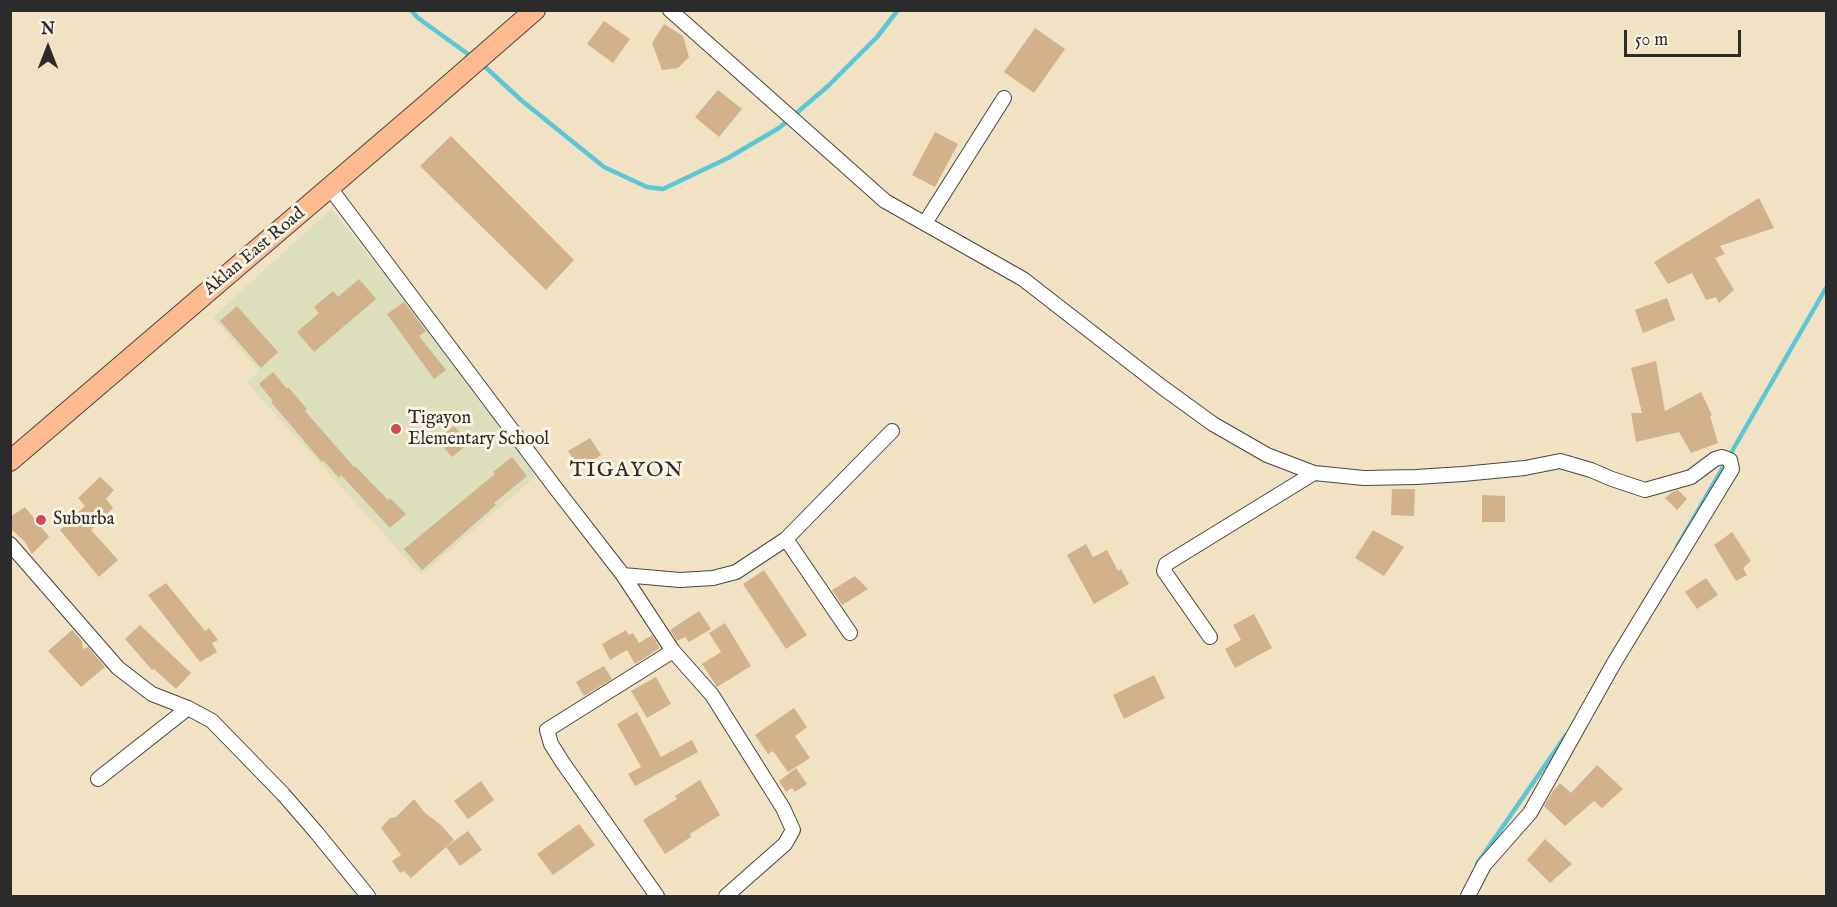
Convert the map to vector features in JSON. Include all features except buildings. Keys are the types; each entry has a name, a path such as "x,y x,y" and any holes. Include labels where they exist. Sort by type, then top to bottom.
{"main road":[{"name":"Aklan East Road","path":"10,461 535,10"}],"street":[{"path":"670,10 885,201 1023,279 1213,424 1267,455 1314,474 1364,478 1416,477 1525,468 1560,461 1592,470 1645,490 1691,477 1715,459 1722,457 1730,460 1732,469 1614,663 1530,813 1484,865 1468,897"},
{"path":"926,224 1004,98"},
{"path":"330,188 623,575 673,651 712,695 783,808 793,830 785,844 726,897"},
{"path":"623,575 680,580 713,578 736,572 786,540 892,431"},
{"path":"1210,637 1164,571 1166,564 1314,474"},
{"path":"786,540 850,633"},
{"path":"10,544 118,668 152,694 188,708 212,721 257,766 316,832 368,897"},
{"path":"657,897 563,763 551,744 547,730 673,651"},
{"path":"98,779 188,708"}],"shaded area":[{"name":"Tigayon Elementary School","path":"331,209 421,320 537,475 421,575 247,383 259,371 213,317"}],"waterway":[{"path":"411,10 418,18 468,54"},
{"path":"481,63 521,100 604,167 647,187 663,189 728,158 779,128 828,86 877,37 898,10"},
{"path":"1731,453 1826,288"},
{"path":"1677,547 1725,464"},
{"path":"1477,864 1566,735"}],"place":[{"name":"Tigayon Elementary School","path":"396,429"},
{"name":"Suburba","path":"41,520"}],"district":[{"name":"TIGAYON","path":"627,472"}]}
